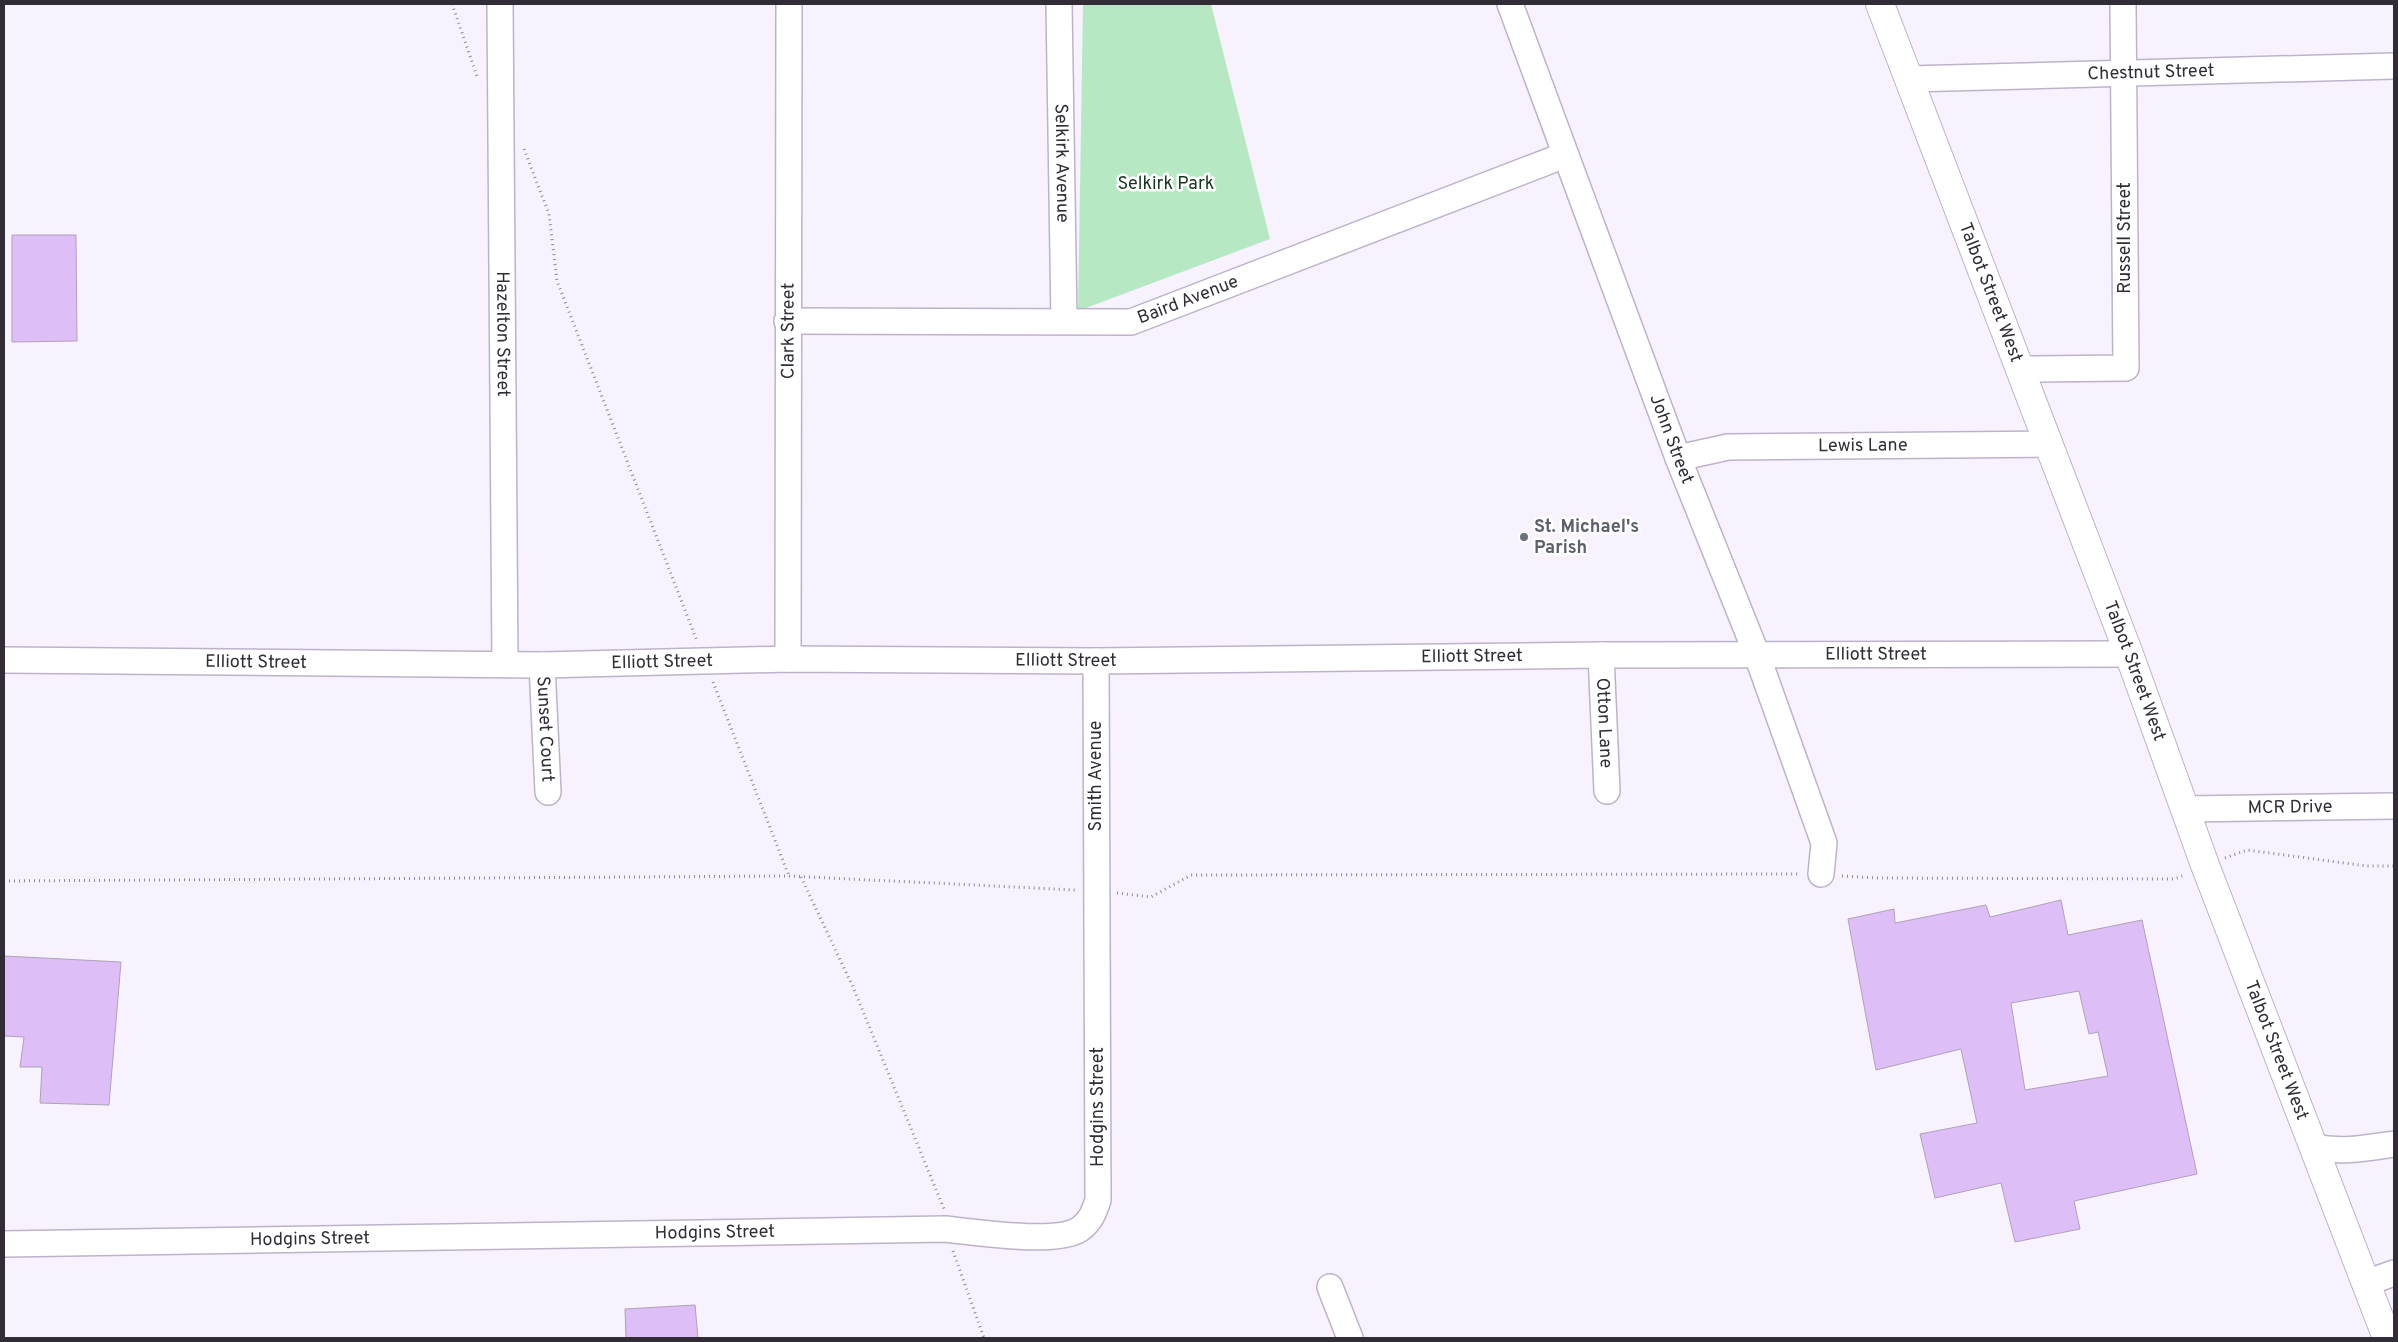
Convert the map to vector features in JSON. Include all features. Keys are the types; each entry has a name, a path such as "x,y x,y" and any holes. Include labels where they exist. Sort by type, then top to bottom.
{"main road":[{"name":"Talbot Street West","path":"1880,4 2021,369 2129,654 2205,865 2387,1338"}],"street":[{"name":"Hazelton Street","path":"500,4 504,664"},
{"name":"Clark Street","path":"788,659 787,321 789,4"},
{"name":"Selkirk Avenue","path":"1059,4 1064,321"},
{"name":"John Street","path":"1510,4 1678,458 1757,655 1824,843 1821,874"},
{"name":"Russell Street","path":"2021,369 2126,368 2123,4"},
{"name":"Chestnut Street","path":"1909,79 2394,66"},
{"name":"Baird Avenue","path":"787,321 1131,322 1565,154"},
{"name":"Lewis Lane","path":"1678,458 1728,447 2049,444"},
{"name":"Elliott Street","path":"4,660 542,665 788,659 1096,661 1601,655 2129,654"},
{"name":"Otton Lane","path":"1601,655 1608,791"},
{"name":"Smith Avenue","path":"1096,661 1097,891"},
{"name":"Sunset Court","path":"542,665 548,792"},
{"name":"MCR Drive","path":"2186,809 2394,806"},
{"name":"Hodgins Street","path":"4,1244 945,1229 1032,1237 1079,1230 1092,1218 1098,1200 1097,891"},
{"path":"2314,1147 2329,1151 2343,1151 2394,1144"},
{"path":"2366,1283 2394,1273"},
{"path":"1330,1287 1350,1338"}],"path":[{"path":"452,4 481,88"},
{"path":"523,146 549,214 557,281 788,876"},
{"path":"4,881 788,876 1097,891 1151,897 1191,875 1821,874 1877,878 2175,879 2205,865 2246,850 2367,866 2394,866"},
{"path":"801,877 853,987 941,1201 944,1210 945,1229 984,1338"}],"green space":[{"name":"Selkirk Park","path":"1083,4 1211,4 1270,239 1078,311"}],"building":[{"path":"12,235 76,235 77,341 12,342"},
{"path":"2061,900 2068,935 2142,920 2197,1174 2074,1201 2080,1229 2015,1242 2001,1183 1935,1198 1920,1134 1977,1123 1961,1049 1876,1070 1848,919 1894,909 1895,923 1986,905 1990,917","holes":["2079,991 2089,1034 2098,1032 2108,1076 2025,1090 2011,1003"]},
{"path":"4,956 121,962 109,1105 40,1103 42,1067 20,1067 24,1037 4,1036"},
{"path":"695,1305 698,1338 626,1338 625,1309"}],"place":[{"name":"St. Michael's Parish","path":"1524,537"}]}
